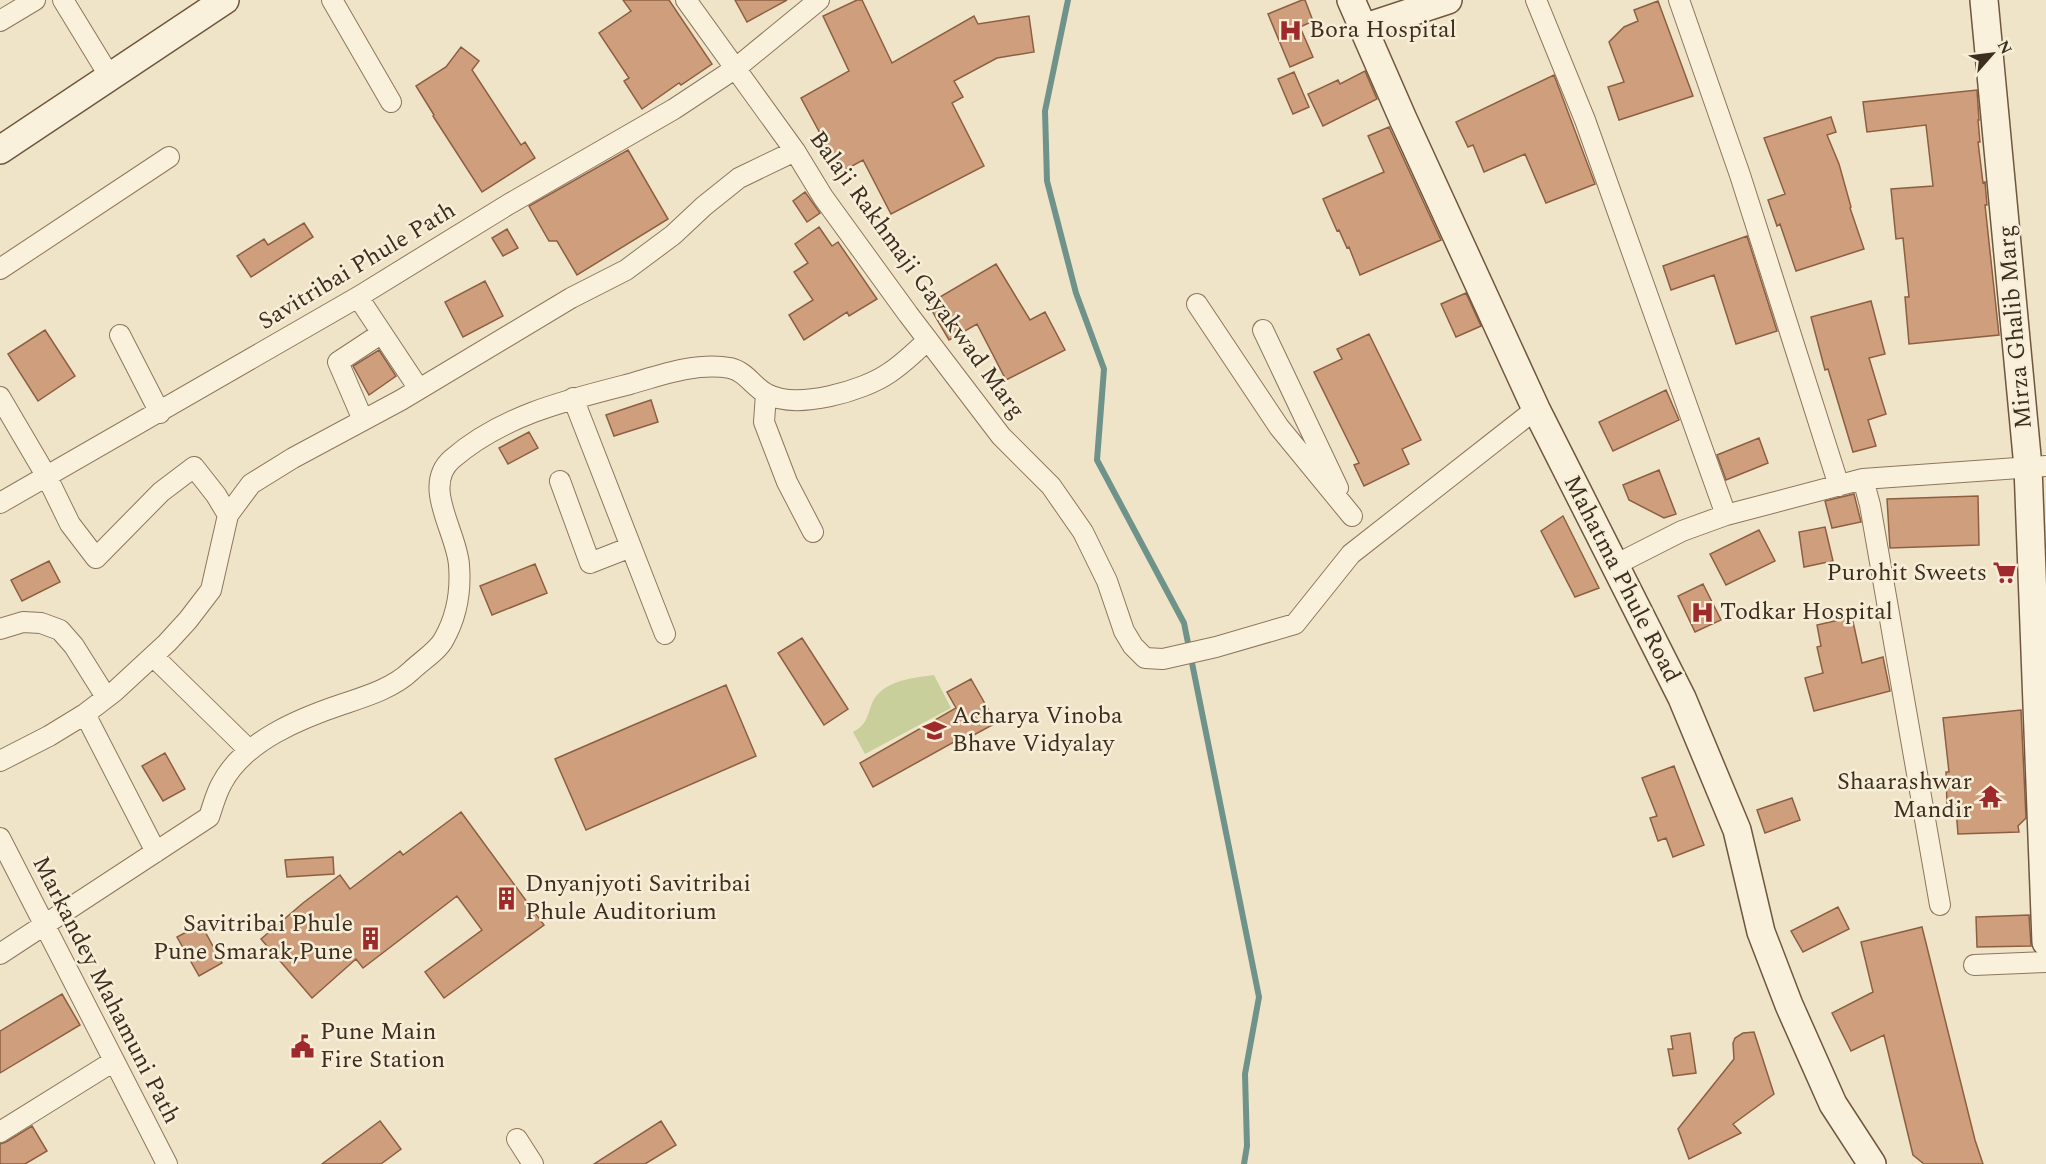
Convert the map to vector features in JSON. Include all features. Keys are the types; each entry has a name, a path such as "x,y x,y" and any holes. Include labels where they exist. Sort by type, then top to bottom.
{"street":[{"path":"0,21 35,0"},
{"path":"63,0 110,77"},
{"path":"0,150 225,0"},
{"path":"332,0 391,102"},
{"name":"Balaji Rakhmaji Gayakwad Marg","path":"686,0 795,152 824,197 928,340 1001,436 1051,486 1083,532 1107,581 1124,631 1133,646 1146,658 1163,659 1216,647 1296,624 1351,554 1365,543"},
{"name":"Savitribai Phule Path","path":"0,503 160,413 358,297 509,204 674,109 736,68 819,0"},
{"name":"Mahatma Phule Road","path":"1351,0 1402,119 1536,409 1682,698 1737,830 1761,932 1789,1005 1833,1104 1872,1164"},
{"path":"1363,27 1448,0"},
{"path":"1536,0 1585,120 1726,515"},
{"path":"1679,0 1740,175 1839,486"},
{"name":"Mirza Ghalib Marg","path":"1984,0 2037,466 2046,942"},
{"path":"0,761 49,736 85,714 153,656 189,620 211,590 228,515 251,484 419,389 571,298 626,270 673,235 739,178 795,152"},
{"path":"0,269 169,157"},
{"path":"358,297 419,389"},
{"path":"1197,304 1279,427 1352,516"},
{"path":"1263,330 1365,543 1536,409"},
{"path":"363,420 338,363 382,333"},
{"path":"120,334 160,413"},
{"path":"0,954 209,817 222,782 249,750 278,731 329,709 366,697 402,680 444,640 459,599 459,562 440,497 441,474 450,460 481,438 533,411 573,398 671,372 708,367 731,368 746,375 766,394 786,400 810,399 861,387 889,374 928,340"},
{"path":"766,394 764,422 787,482 813,532"},
{"path":"0,397 47,477 70,524 96,558 161,492 194,467 228,515"},
{"path":"573,398 665,634"},
{"path":"1616,565 1682,531 1726,515 1863,479 2037,466"},
{"path":"1863,479 1870,505 1940,905"},
{"path":"560,481 590,563 631,547"},
{"path":"0,629 23,622 32,622 60,630 74,646 106,697"},
{"path":"153,656 249,750"},
{"path":"85,714 156,852"},
{"name":"Markandey Mahamuni Path","path":"1,842 167,1164"},
{"path":"1974,964 2046,962"},
{"path":"0,1132 114,1061"},
{"path":"517,1139 533,1164"}],"green space":[{"path":"934,675 951,708 865,754 853,732 864,723 879,693 898,682"}],"building":[{"path":"623,0 669,0 712,64 681,85 679,83 642,109 624,81 629,78 599,33 631,11"},
{"path":"735,0 787,0 747,22"},
{"path":"857,0 862,0 892,63 974,16 978,24 1029,16 1034,52 997,58 954,81 963,97 952,103 984,166 891,214 863,160 841,172 801,98 849,71 823,16"},
{"path":"1305,0 1313,21 1300,27 1313,57 1290,67 1268,14"},
{"path":"1658,1 1693,96 1619,120 1608,87 1624,82 1609,42 1624,27 1638,21 1634,10"},
{"path":"461,47 479,61 472,70 521,145 525,142 535,158 482,192 416,86 446,67"},
{"path":"1365,71 1377,99 1323,126 1308,94 1338,80 1340,84"},
{"path":"1294,72 1309,107 1293,114 1278,79"},
{"path":"1554,75 1595,184 1546,203 1525,154 1484,172 1473,145 1468,147 1456,122"},
{"path":"1977,90 1980,142 1978,142 1983,183 1985,182 1987,205 1985,205 1999,335 1909,344 1905,297 1909,297 1903,238 1896,239 1891,189 1933,186 1926,125 1867,132 1863,102"},
{"path":"1831,117 1836,132 1827,135 1839,164 1850,208 1864,249 1796,271 1780,224 1777,226 1768,200 1785,194 1764,138"},
{"path":"1389,127 1441,240 1360,275 1349,247 1347,248 1339,230 1337,231 1323,199 1384,172 1368,136"},
{"path":"628,150 668,219 577,275 557,241 549,241 529,206"},
{"path":"805,192 820,213 807,222 793,201"},
{"path":"304,223 313,237 251,277 237,256 264,239 268,245"},
{"path":"819,227 832,246 838,242 877,299 849,316 847,312 804,340 789,315 813,300 794,272 808,263 795,244"},
{"path":"507,229 518,248 503,256 492,238"},
{"path":"1747,236 1777,331 1736,344 1714,275 1671,290 1663,266"},
{"path":"996,264 1030,320 1045,312 1065,350 1006,380 977,324 949,340 928,304"},
{"path":"485,281 503,316 463,337 445,302"},
{"path":"1466,293 1481,326 1456,337 1441,304"},
{"path":"1871,301 1885,354 1869,358 1886,414 1868,420 1876,446 1853,452 1828,369 1825,370 1811,317"},
{"path":"45,330 75,376 38,401 8,354"},
{"path":"1369,334 1421,440 1402,449 1409,464 1364,486 1354,465 1359,463 1314,372 1342,359 1337,349"},
{"path":"379,350 396,376 369,395 353,366"},
{"path":"1666,390 1679,420 1613,451 1599,422"},
{"path":"651,400 658,422 614,436 606,415"},
{"path":"529,432 538,448 508,464 499,448"},
{"path":"1759,438 1768,463 1726,480 1717,455"},
{"path":"1659,470 1676,514 1664,518 1629,500 1623,485"},
{"path":"1854,494 1861,522 1832,528 1825,501"},
{"path":"1978,496 1979,545 1890,548 1887,499"},
{"path":"1563,516 1599,588 1575,597 1541,531"},
{"path":"1825,527 1833,561 1804,567 1799,532"},
{"path":"1759,530 1775,561 1726,585 1710,554"},
{"path":"49,561 60,582 22,601 11,580"},
{"path":"535,564 547,593 492,615 480,586"},
{"path":"1703,584 1721,620 1695,632 1678,596"},
{"path":"1852,617 1862,663 1883,657 1890,691 1814,711 1805,678 1823,673 1817,647 1821,646 1817,625"},
{"path":"802,638 848,709 824,725 778,653"},
{"path":"971,679 996,723 972,736 970,733 873,787 860,763 956,708 947,692"},
{"path":"726,685 756,756 586,830 555,759"},
{"path":"2021,710 2026,818 2018,826 2019,832 1958,834 1956,809 1947,806 1946,772 1949,772 1943,718"},
{"path":"165,753 185,789 163,801 142,766"},
{"path":"1674,766 1704,845 1673,857 1666,838 1658,841 1650,818 1657,816 1642,778"},
{"path":"1792,798 1800,820 1765,833 1757,810"},
{"path":"461,812 544,925 444,998 425,972 482,930 457,896 363,968 356,959 312,998 261,939 340,875 350,889 400,851 403,855"},
{"path":"333,857 334,874 287,877 285,860"},
{"path":"1838,907 1849,929 1803,952 1791,931"},
{"path":"2029,915 2031,946 1977,947 1976,917"},
{"path":"201,924 222,963 199,976 177,937"},
{"path":"1922,927 1983,1164 1924,1164 1913,1155 1884,1035 1851,1051 1832,1013 1873,992 1861,942"},
{"path":"62,994 80,1025 0,1073 0,1031"},
{"path":"1754,1032 1774,1094 1733,1124 1741,1133 1689,1159 1678,1129 1734,1059 1735,1038 1743,1033"},
{"path":"1690,1033 1696,1073 1673,1076 1668,1049 1673,1049 1671,1036"},
{"path":"380,1121 401,1149 381,1164 322,1164"},
{"path":"661,1121 676,1145 645,1164 594,1164"},
{"path":"32,1126 47,1151 25,1164 0,1164 0,1144"}],"waterway":[{"path":"1068,0 1045,111 1047,181 1076,293 1104,369 1097,460 1184,623 1259,997 1245,1074 1247,1146 1244,1164"}],"place":[{"name":"Bora Hospital","path":"1291,30"},
{"name":"Purohit Sweets","path":"2005,573"},
{"name":"Todkar Hospital","path":"1702,612"},
{"name":"Acharya Vinoba Bhave Vidyalay","path":"934,730"},
{"name":"Shaarashwar Mandir","path":"1990,796"},
{"name":"Dnyanjyoti Savitribai Phule Auditorium","path":"507,898"},
{"name":"Savitribai Phule Pune Smarak,Pune","path":"371,938"},
{"name":"Pune Main Fire Station","path":"302,1046"}]}
